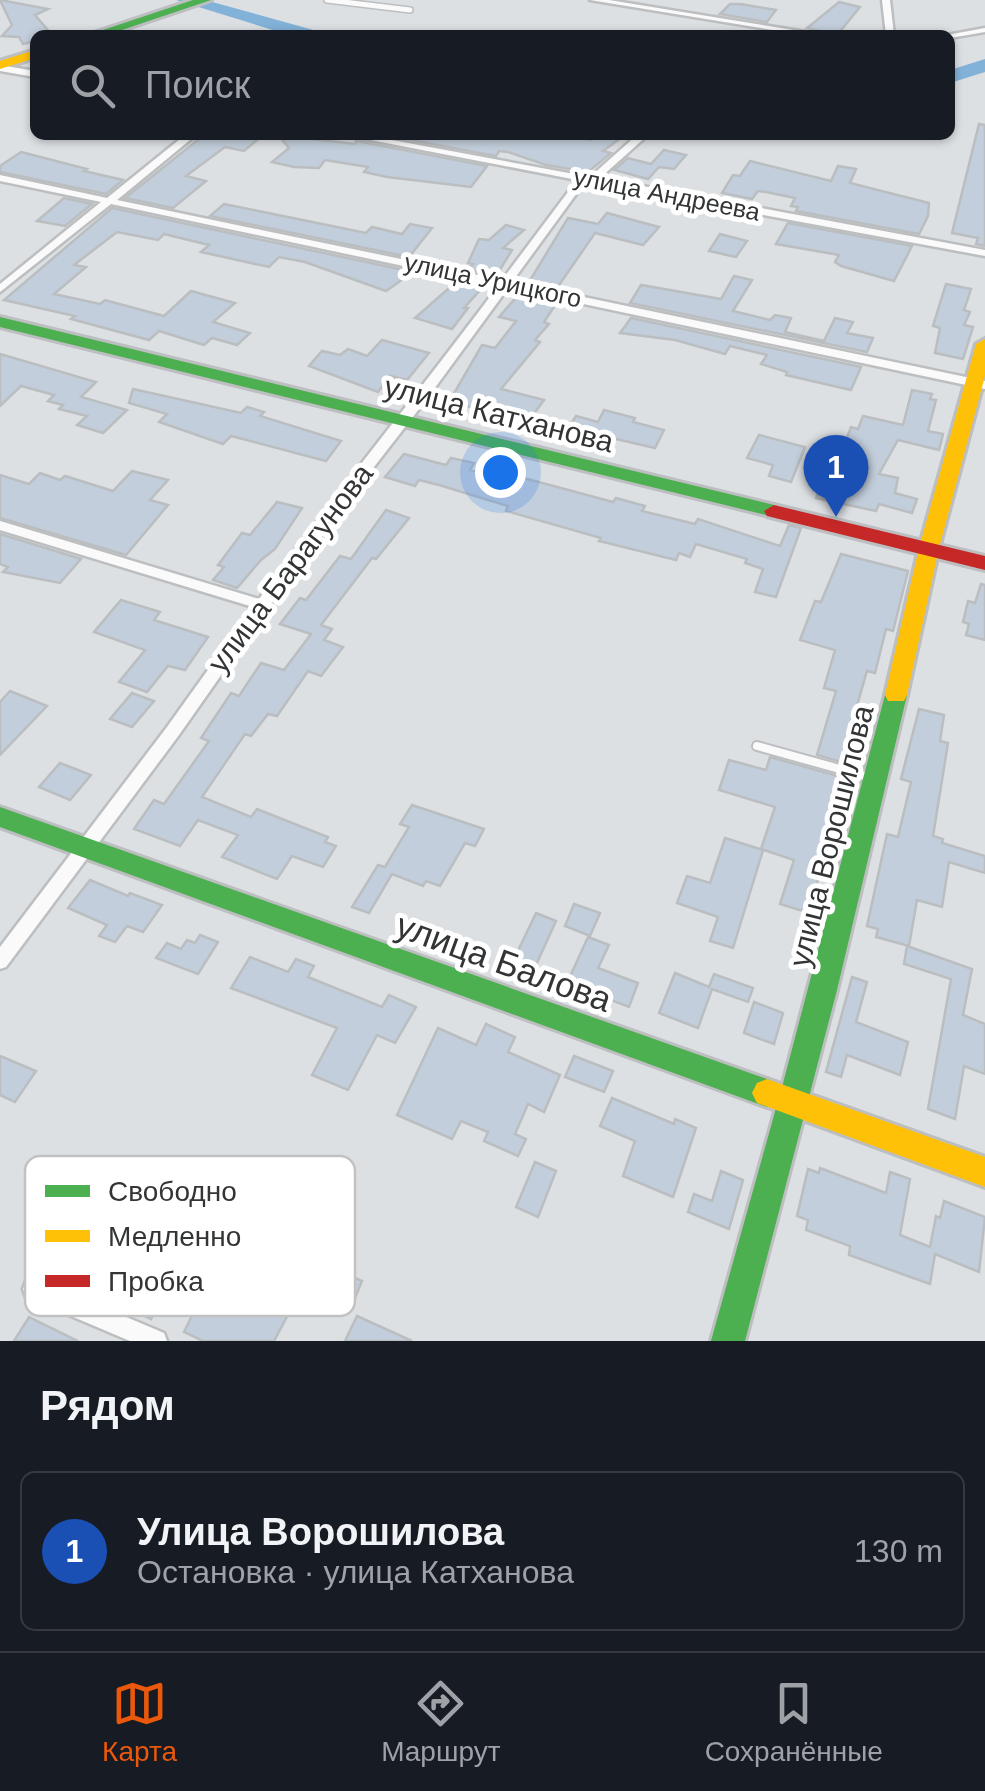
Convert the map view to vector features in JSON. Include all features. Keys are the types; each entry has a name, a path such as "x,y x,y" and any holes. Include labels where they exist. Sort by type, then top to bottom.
{"street":[{"path":"110,30 205,0"},
{"path":"594,0 788,30"},
{"path":"886,0 889,30"},
{"path":"955,35 985,30"},
{"path":"0,67 30,56"},
{"path":"0,67 30,73"},
{"path":"0,289 185,140"},
{"name":"улица Андреева","path":"377,140 985,253"},
{"name":"улица Барагунова","path":"0,961 506,283 588,179 637,140"},
{"name":"улица Урицкого","path":"0,178 980,384"},
{"name":"улица Катханова","path":"0,322 985,562"},
{"name":"улица Ворошилова","path":"728,1341 876,780 929,548 980,384 985,344"},
{"path":"0,525 262,606"},
{"name":"улица Балова","path":"0,816 985,1172"},
{"path":"96,1316 156,1341"}],"lane":[{"path":"327,0 410,10"},
{"path":"757,746 876,780"}],"building":[{"path":"0,0 48,9 35,15 48,30 30,30 30,42 23,44 19,37 2,36 12,25"},
{"path":"839,2 860,7 841,30 807,28"},
{"path":"730,4 776,10 767,22 720,14"},
{"path":"979,124 985,125 985,246 976,244 978,238 952,233"},
{"path":"198,140 257,140 244,151 225,147 186,176 206,181 173,208 125,198"},
{"path":"282,140 355,144 356,141 487,166 471,187 387,177 364,172 368,167 325,160 319,168 272,162 289,148"},
{"path":"411,140 618,140 603,151 611,153 588,172 546,165 508,152 499,151 496,156"},
{"path":"664,150 686,155 674,169 659,167 648,179 614,170 628,158 651,164"},
{"path":"21,152 123,180 106,194 0,172 0,166"},
{"path":"750,161 831,181 838,166 856,169 850,183 929,203 928,216 919,234 796,211 798,207 791,206 795,198 758,191 752,199 722,193 733,175 740,176"},
{"path":"64,198 92,204 65,226 37,221"},
{"path":"224,204 366,233 372,227 402,234 410,224 432,228 409,257 210,216"},
{"path":"112,208 413,272 386,291 305,262 279,257 269,267 201,252 209,245 164,234 158,240 117,232 74,265 86,267 54,294 100,304 105,300 164,316 191,291 235,303 213,322 250,333 237,345 212,338 204,345 159,331 149,340 71,319 75,316 4,300"},
{"path":"607,213 659,227 643,245 595,233 557,288 529,282 568,218 598,224"},
{"path":"788,223 912,246 894,281 841,266 835,262 839,255 776,244"},
{"path":"506,225 524,230 503,248 512,250 495,275 468,269 479,239 489,240"},
{"path":"720,234 747,241 736,257 709,251"},
{"path":"734,276 752,280 733,311 770,320 775,315 791,318 785,332 824,341 835,318 853,322 847,333 873,338 867,352 630,303 641,285 721,299"},
{"path":"457,281 483,287 452,329 415,318"},
{"path":"946,284 971,289 964,310 970,312 964,325 973,327 963,359 935,353 940,328 933,326"},
{"path":"519,294 557,302 544,322 549,324 535,340 540,342 501,389 544,400 533,415 480,402 475,408 449,402 482,345 495,348 516,321 499,317"},
{"path":"631,318 861,367 851,390 786,375 787,372 761,364 767,355 730,346 725,354 675,340 620,333"},
{"path":"382,340 429,353 407,380 390,376 378,392 309,366 322,351 340,355 348,349 367,356"},
{"path":"0,354 96,382 81,397 127,410 103,433 77,425 87,416 59,409 63,405 48,401 54,395 21,386 0,406"},
{"path":"133,389 241,413 247,407 264,412 260,416 341,441 326,461 231,436 223,444 159,422 167,414 129,403"},
{"path":"912,390 932,394 930,399 936,400 928,431 943,434 939,450 898,440 879,474 898,478 895,493 917,499 912,513 879,504 876,511 816,498 838,438 846,440 851,427 858,429 863,416 903,425"},
{"path":"604,410 664,430 655,448 603,436 600,443 563,436 576,416 598,422"},
{"path":"759,435 805,447 791,482 769,476 773,465 747,458"},
{"path":"404,454 446,465 451,458 474,463 470,470 518,481 520,477 613,502 616,498 645,506 642,511 695,524 698,519 780,546 789,525 801,528 776,597 755,592 763,569 745,563 747,559 696,544 690,557 679,553 676,560 599,541 601,538 506,511 508,506 439,485 419,480 415,486 385,477"},
{"path":"132,471 168,480 150,500 168,505 126,555 0,518 0,475 29,484 40,473 60,480 65,476 113,491"},
{"path":"277,502 302,508 275,549 237,588 213,580 224,567 218,565 242,533 250,535"},
{"path":"386,510 409,518 376,559 372,558 321,625 332,629 324,640 343,647 321,676 308,671 277,716 268,714 251,736 245,734 202,797 251,817 257,809 328,837 325,842 336,846 323,867 292,856 277,879 222,857 238,835 198,820 180,846 134,829 154,800 164,804 209,741 201,738 231,693 239,696 261,663 284,670 311,634 280,624 300,598 306,600 340,556 351,559"},
{"path":"0,534 81,559 60,583 3,572 8,567 0,564"},
{"path":"841,554 908,571 893,631 886,629 875,673 867,671 856,709 869,713 855,766 817,755 836,691 824,688 835,650 800,640 815,601 821,602"},
{"path":"981,584 985,585 985,640 966,635 969,624 963,622 968,601 975,603"},
{"path":"121,600 160,612 154,620 208,637 185,670 168,666 147,692 119,682 145,650 94,632"},
{"path":"10,691 47,706 0,755 0,702"},
{"path":"132,693 154,701 132,727 110,719"},
{"path":"919,709 944,715 940,741 948,743 933,836 943,839 942,843 985,856 985,873 949,862 942,907 917,900 909,946 876,937 878,929 867,926 887,834 898,837 911,782 901,779"},
{"path":"770,757 845,778 809,913 780,904 794,860 761,849 775,807 719,790 729,760 766,770"},
{"path":"60,763 91,775 70,800 39,787"},
{"path":"412,805 484,829 475,846 465,843 440,886 426,881 423,886 392,874 369,913 352,907 378,865 385,867 409,827 400,824"},
{"path":"725,838 763,850 733,948 710,941 718,917 677,903 687,876 710,883"},
{"path":"90,880 162,905 143,932 127,926 115,942 99,936 107,925 68,908"},
{"path":"574,904 600,913 590,936 565,926"},
{"path":"536,913 556,921 536,965 515,957"},
{"path":"200,935 218,942 198,974 156,958 167,943 181,949 187,940 195,943"},
{"path":"588,937 609,945 598,968 638,983 629,1007 567,983"},
{"path":"907,946 972,969 963,1015 985,1024 985,1074 964,1066 955,1119 928,1109 951,979 904,964"},
{"path":"250,957 288,972 296,959 314,966 308,977 382,1007 389,995 416,1007 395,1043 377,1035 348,1090 312,1075 337,1028 231,988"},
{"path":"675,973 709,987 714,974 753,988 748,1002 712,989 698,1028 659,1013"},
{"path":"852,977 867,982 856,1022 908,1042 900,1075 847,1055 841,1077 826,1072"},
{"path":"754,1002 783,1013 774,1044 744,1033"},
{"path":"486,1024 515,1037 508,1052 560,1075 544,1112 528,1104 515,1134 526,1139 518,1156 484,1141 488,1132 461,1121 452,1139 397,1115 438,1028 476,1045"},
{"path":"0,1056 36,1071 15,1102 0,1095"},
{"path":"574,1056 613,1071 604,1092 565,1077"},
{"path":"612,1098 674,1124 675,1119 696,1128 673,1197 623,1176 635,1141 600,1126"},
{"path":"535,1162 556,1171 538,1217 516,1207"},
{"path":"820,1168 886,1193 890,1172 910,1179 900,1235 930,1247 936,1216 940,1218 944,1201 985,1217 979,1272 935,1254 930,1284 849,1255 850,1246 806,1230 808,1220 797,1216 808,1169 819,1173"},
{"path":"721,1171 743,1180 729,1229 688,1212 694,1194 712,1201"},
{"path":"355,1278 362,1281 355,1298"},
{"path":"192,1316 287,1316 274,1341 203,1341 184,1332"},
{"path":"357,1316 412,1341 345,1341"},
{"path":"29,1317 78,1341 14,1341"}],"waterway":[{"path":"185,0 292,30"},
{"path":"955,75 985,65"}],"traffic: fast":[{"path":"110,30 205,0"},
{"path":"0,322 774,511"},
{"path":"728,1341 823,990 896,695"},
{"path":"0,817 767,1093"}],"traffic: slow":[{"path":"0,65 30,56"},
{"path":"896,695 929,548 985,344"},
{"path":"767,1093 985,1172"}],"traffic: jam":[{"path":"774,511 985,563"}],"place":[{"name":"Улица Ворошилова","path":"836,517"}]}
